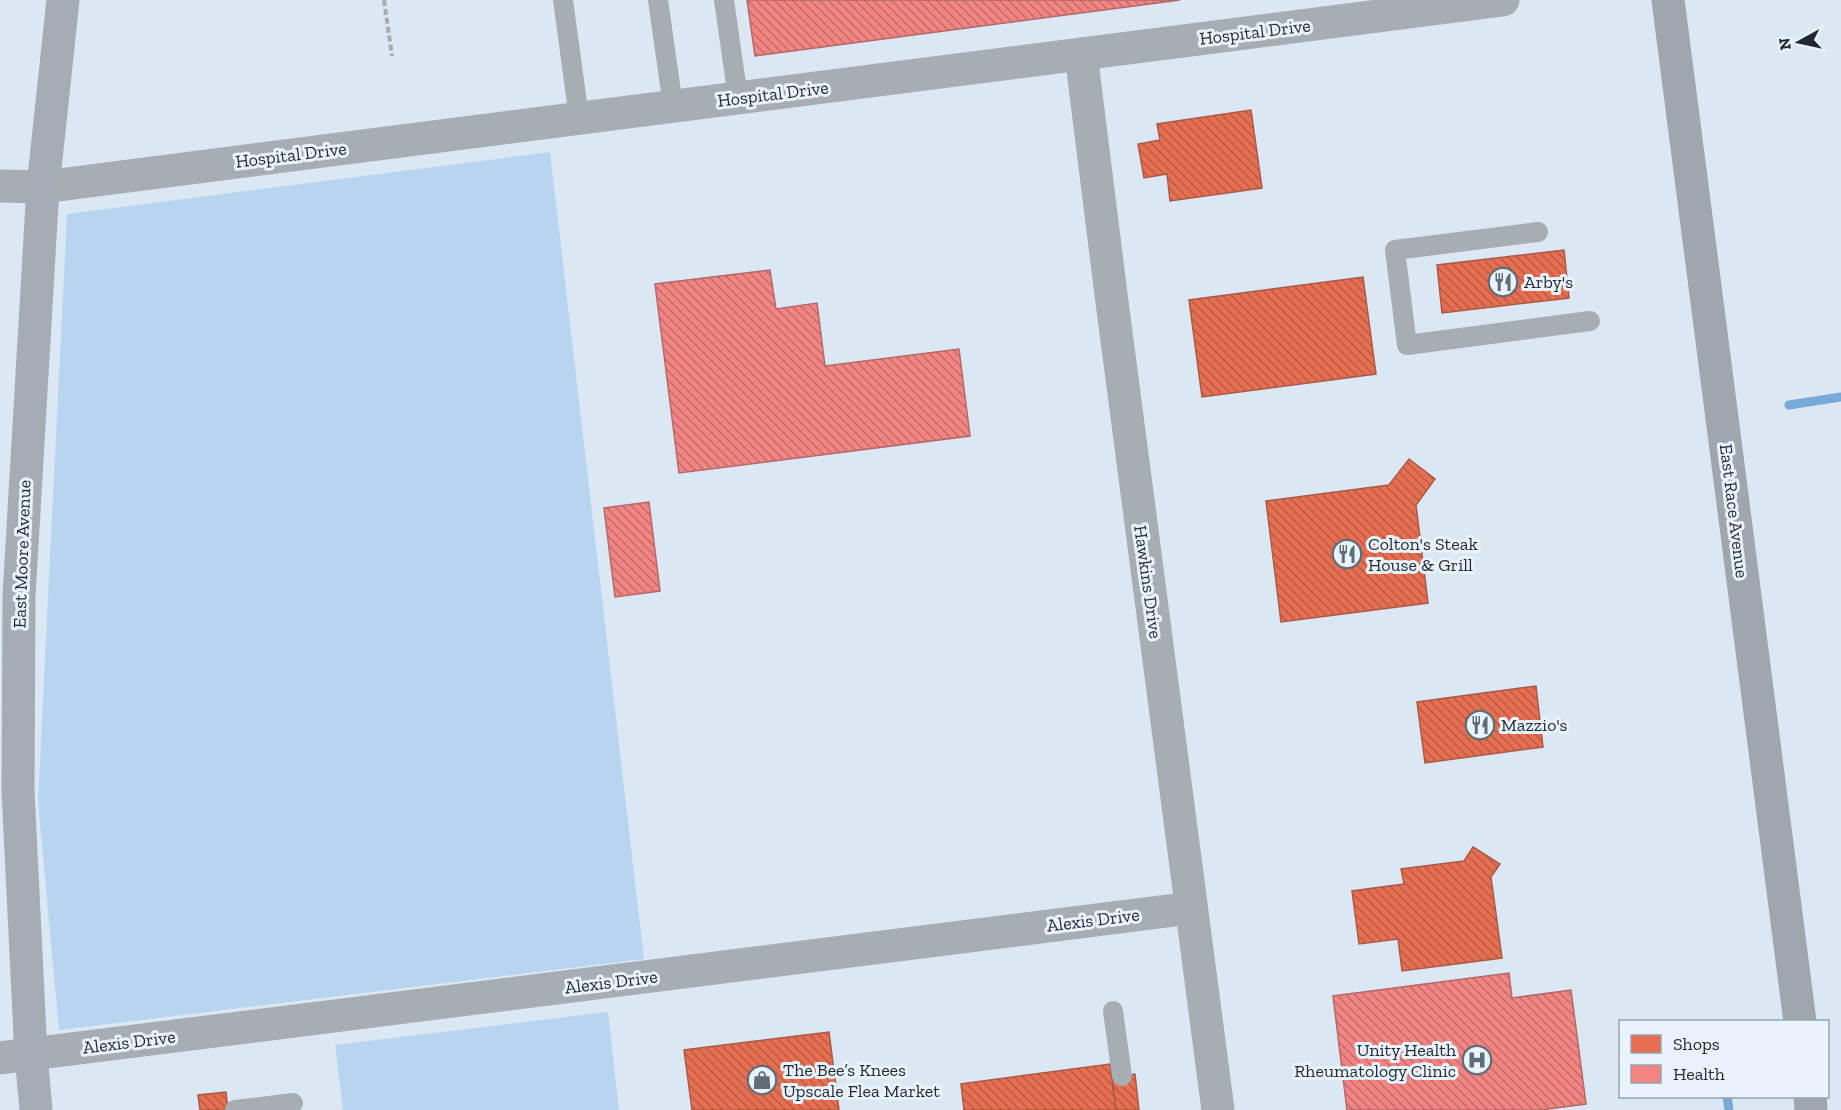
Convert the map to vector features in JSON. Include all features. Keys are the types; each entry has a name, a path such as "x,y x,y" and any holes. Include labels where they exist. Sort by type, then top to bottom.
{"main road":[{"name":"East Race Avenue","path":"1668,0 1800,1020"}],"street":[{"name":"East Moore Avenue","path":"36,1110 16,1056 19,596 43,187 63,0"},
{"name":"Hospital Drive","path":"0,186 43,187 1503,0"},
{"name":"Hawkins Drive","path":"1081,54 1218,1110"},
{"name":"Alexis Drive","path":"16,1056 1191,908"}],"lane":[{"path":"564,0 579,118"},
{"path":"658,0 673,106"},
{"path":"724,0 738,98"},
{"path":"1538,232 1395,250 1407,345 1590,321"},
{"path":"1113,1011 1122,1076"},
{"path":"235,1110 293,1103"}],"path":[{"path":"384,0 392,56"}],"shaded area":[{"path":"550,152 644,959 59,1030 38,801 67,214"},
{"path":"608,1012 619,1110 343,1110 335,1045"}],"building: Shops":[{"path":"1251,110 1262,188 1170,201 1167,174 1144,178 1138,144 1160,140 1157,124"},
{"name":"Arby's","path":"1564,250 1569,298 1442,313 1437,265"},
{"path":"1363,277 1376,374 1202,397 1189,300"},
{"name":"Colton's Steak House & Grill","path":"1409,459 1435,479 1416,505 1428,603 1281,622 1266,501 1389,485"},
{"name":"Mazzio's","path":"1536,686 1543,747 1425,763 1417,702"},
{"path":"1473,847 1500,864 1491,877 1502,958 1402,971 1398,939 1359,944 1352,891 1404,884 1401,869 1464,861"},
{"name":"The Bee’s Knees Upscale Flea Market","path":"829,1032 839,1110 692,1110 684,1050"},
{"path":"1110,1064 1116,1110 964,1110 961,1084"},
{"path":"1135,1074 1139,1110 1116,1110 1112,1077"},
{"path":"226,1092 228,1110 200,1110 198,1095"}],"building: Health":[{"path":"747,0 1180,0 755,56"},
{"path":"770,270 776,309 817,303 825,366 959,349 970,436 679,473 655,284"},
{"path":"649,502 660,591 615,597 604,508"},
{"path":"1509,973 1512,998 1571,990 1586,1104 1540,1110 1347,1110 1333,996"}],"waterway":[{"path":"1789,405 1841,397"},
{"path":"1727,1098 1729,1110"}],"place":[{"name":"Arby's","path":"1503,282"},
{"name":"Colton's Steak House & Grill","path":"1347,554"},
{"name":"Mazzio's","path":"1480,725"},
{"name":"Unity Health Rheumatology Clinic","path":"1477,1060"},
{"name":"The Bee’s Knees Upscale Flea Market","path":"762,1080"}]}
